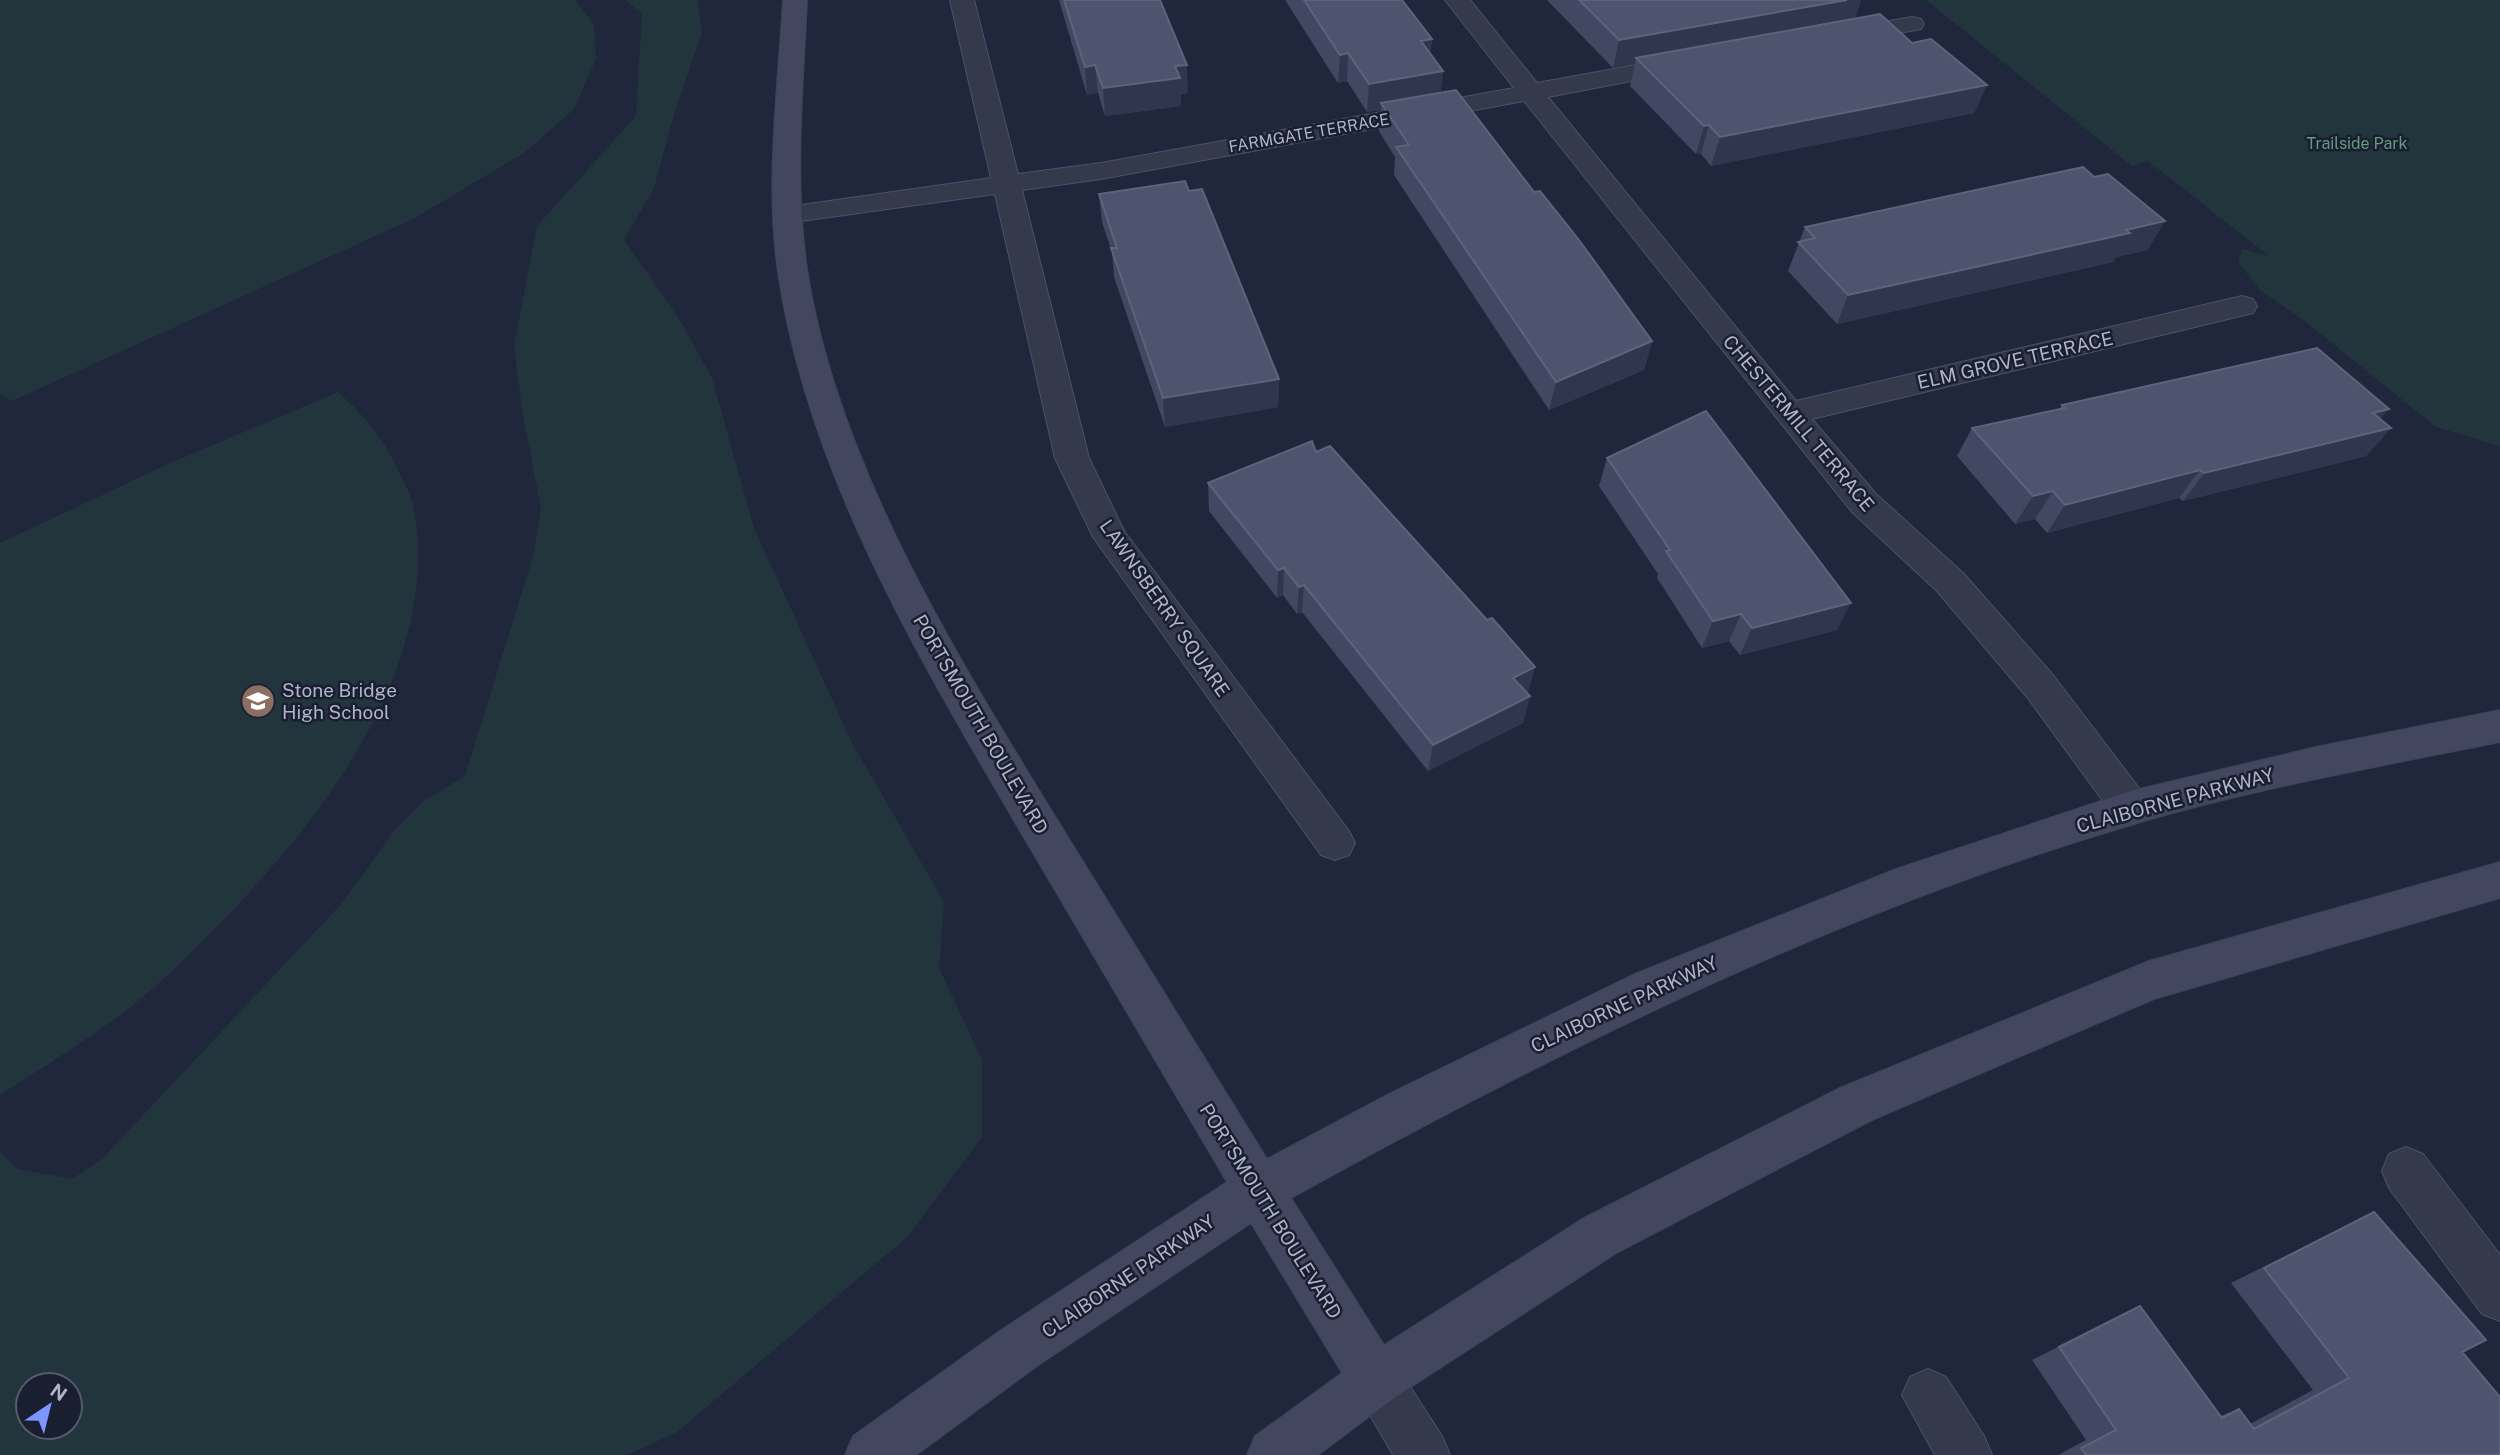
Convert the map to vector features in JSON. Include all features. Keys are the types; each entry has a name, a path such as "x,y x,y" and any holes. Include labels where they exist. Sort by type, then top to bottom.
{"main road":[{"name":"PORTSMOUTH BOULEVARD","path":"795,0 787,215 799,304 830,419 879,541 938,656 1258,1190 1376,1380"},
{"name":"CLAIBORNE PARKWAY","path":"872,1455 1019,1348 1258,1190 1405,1110 1650,988 1911,882 2131,808 2316,763 2500,726"},
{"path":"1273,1455 1376,1380 1601,1236 1856,1104 2150,981 2500,880"}],"street":[{"name":"LAWNSBERRY SQUARE","path":"962,0 1004,186 1072,458 1110,537 1335,843"},
{"name":"CHESTERMILL TERRACE","path":"1457,0 1789,414 1864,503 1950,582 2040,686 2131,808"},
{"path":"1816,41 1912,23"},
{"name":"FARMGATE TERRACE","path":"787,215 1101,171 1707,61"},
{"name":"ELM GROVE TERRACE","path":"1789,414 2242,306"},
{"path":"2406,1171 2500,1296"},
{"path":"1376,1380 1423,1455"},
{"path":"1928,1395 1965,1455"}],"green space":[{"path":"0,0 575,0 594,24 596,59 574,109 524,153 415,218 12,401 0,394"},
{"path":"626,0 697,0 702,32 674,114 654,188 624,240 680,320 712,378 754,528 851,741 944,902 939,968 982,1060 982,1137 907,1237 677,1432 627,1455 0,1455 0,1152 17,1169 72,1179 103,1158 343,902 394,831 424,801 465,776 534,553 541,508 523,416 514,346 537,226 636,116 642,14"},
{"name":"Trailside Park","path":"1926,0 2500,0 2500,446 2436,427 2306,322 2260,290 2238,262 2242,249 2269,256 2148,161 2132,166"},
{"path":"338,392 382,440 413,505 418,564 411,622 393,678 367,733 335,785 299,835 184,959 119,1016 0,1095 0,543 166,465"}],"building":[{"path":"1064,0 1160,0 1187,65 1175,66 1180,78 1103,88 1095,65 1085,67"},
{"path":"1304,0 1402,0 1432,39 1421,41 1443,71 1369,84 1348,53 1340,55"},
{"path":"1579,0 1847,0 1619,40"},
{"path":"1880,14 1912,43 1931,39 1987,85 1720,137 1709,125 1704,126 1636,58"},
{"path":"1456,90 1534,192 1540,191 1579,240 1652,341 1556,382 1396,147 1409,145 1381,103"},
{"path":"2083,167 2094,177 2108,174 2165,221 2126,230 2130,233 1848,295 1798,242 1815,238 1805,227"},
{"path":"1185,181 1189,191 1202,189 1279,379 1163,398 1111,248 1117,248 1099,194"},
{"path":"2317,348 2389,409 2373,413 2391,428 2204,473 2200,470 2065,505 2053,491 2033,496 1972,428 2065,408 2062,405"},
{"path":"1706,411 1851,603 1752,628 1741,614 1713,621 1666,551 1670,550 1607,458"},
{"path":"1312,441 1316,452 1330,446 1487,620 1492,618 1535,667 1513,678 1530,696 1433,745 1304,585 1299,587 1284,568 1278,570 1208,483"},
{"path":"2374,1212 2486,1340 2462,1352 2500,1397 2500,1455 2086,1455 2081,1448 2116,1430 2059,1347 2140,1306 2222,1418 2239,1409 2254,1429 2349,1378 2264,1268"}],"place":[{"name":"Stone Bridge High School","path":"258,701"}]}
